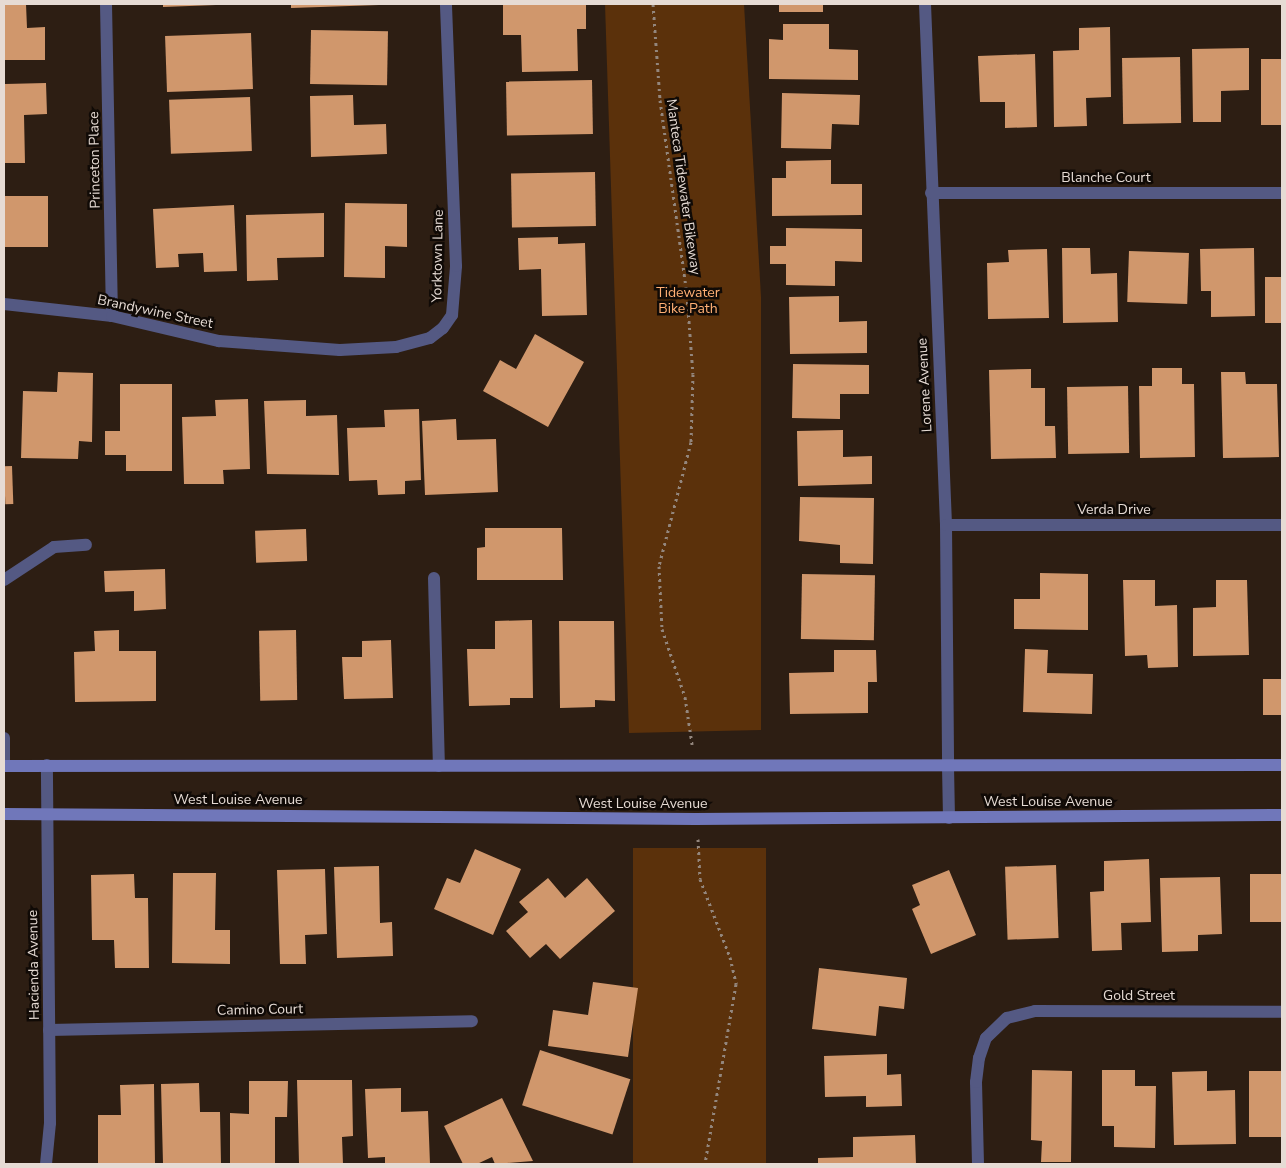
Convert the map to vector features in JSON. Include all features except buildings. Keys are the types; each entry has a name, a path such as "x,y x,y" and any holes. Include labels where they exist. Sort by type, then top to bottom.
{"main road":[{"path":"4,766 699,767 1282,765"},
{"name":"West Louise Avenue","path":"4,814 695,819 1282,815"}],"street":[{"name":"Princeton Place","path":"106,4 112,316"},
{"name":"Yorktown Lane","path":"270,345 340,350 396,347 430,338 443,328 452,315 456,266 446,4"},
{"name":"Lorene Avenue","path":"925,4 931,193 946,524 949,818"},
{"name":"Blanche Court","path":"931,193 1282,193"},
{"name":"Brandywine Street","path":"4,304 112,316 219,341 270,345"},
{"name":"Verda Drive","path":"946,524 1282,524"},
{"path":"4,580 54,547 86,545"},
{"path":"434,578 439,766"},
{"path":"4,738 4,766"},
{"name":"Hacienda Avenue","path":"46,1164 50,1123 47,766"},
{"name":"Gold Street","path":"978,1164 976,1082 979,1058 986,1038 999,1024 1035,1011 1282,1012"},
{"name":"Camino Court","path":"49,1030 472,1021"}],"path":[{"name":"Manteca Tidewater Bikeway","path":"653,4 660,100 687,296 693,374 691,442 659,566 662,629 685,697 691,741 699,767"},
{"path":"695,819 700,880 730,958 736,984 705,1164"}],"green space":[{"name":"Tidewater Bike Path","path":"605,4 744,4 761,297 761,730 629,733"},
{"path":"633,848 766,848 766,1164 633,1164"}]}
